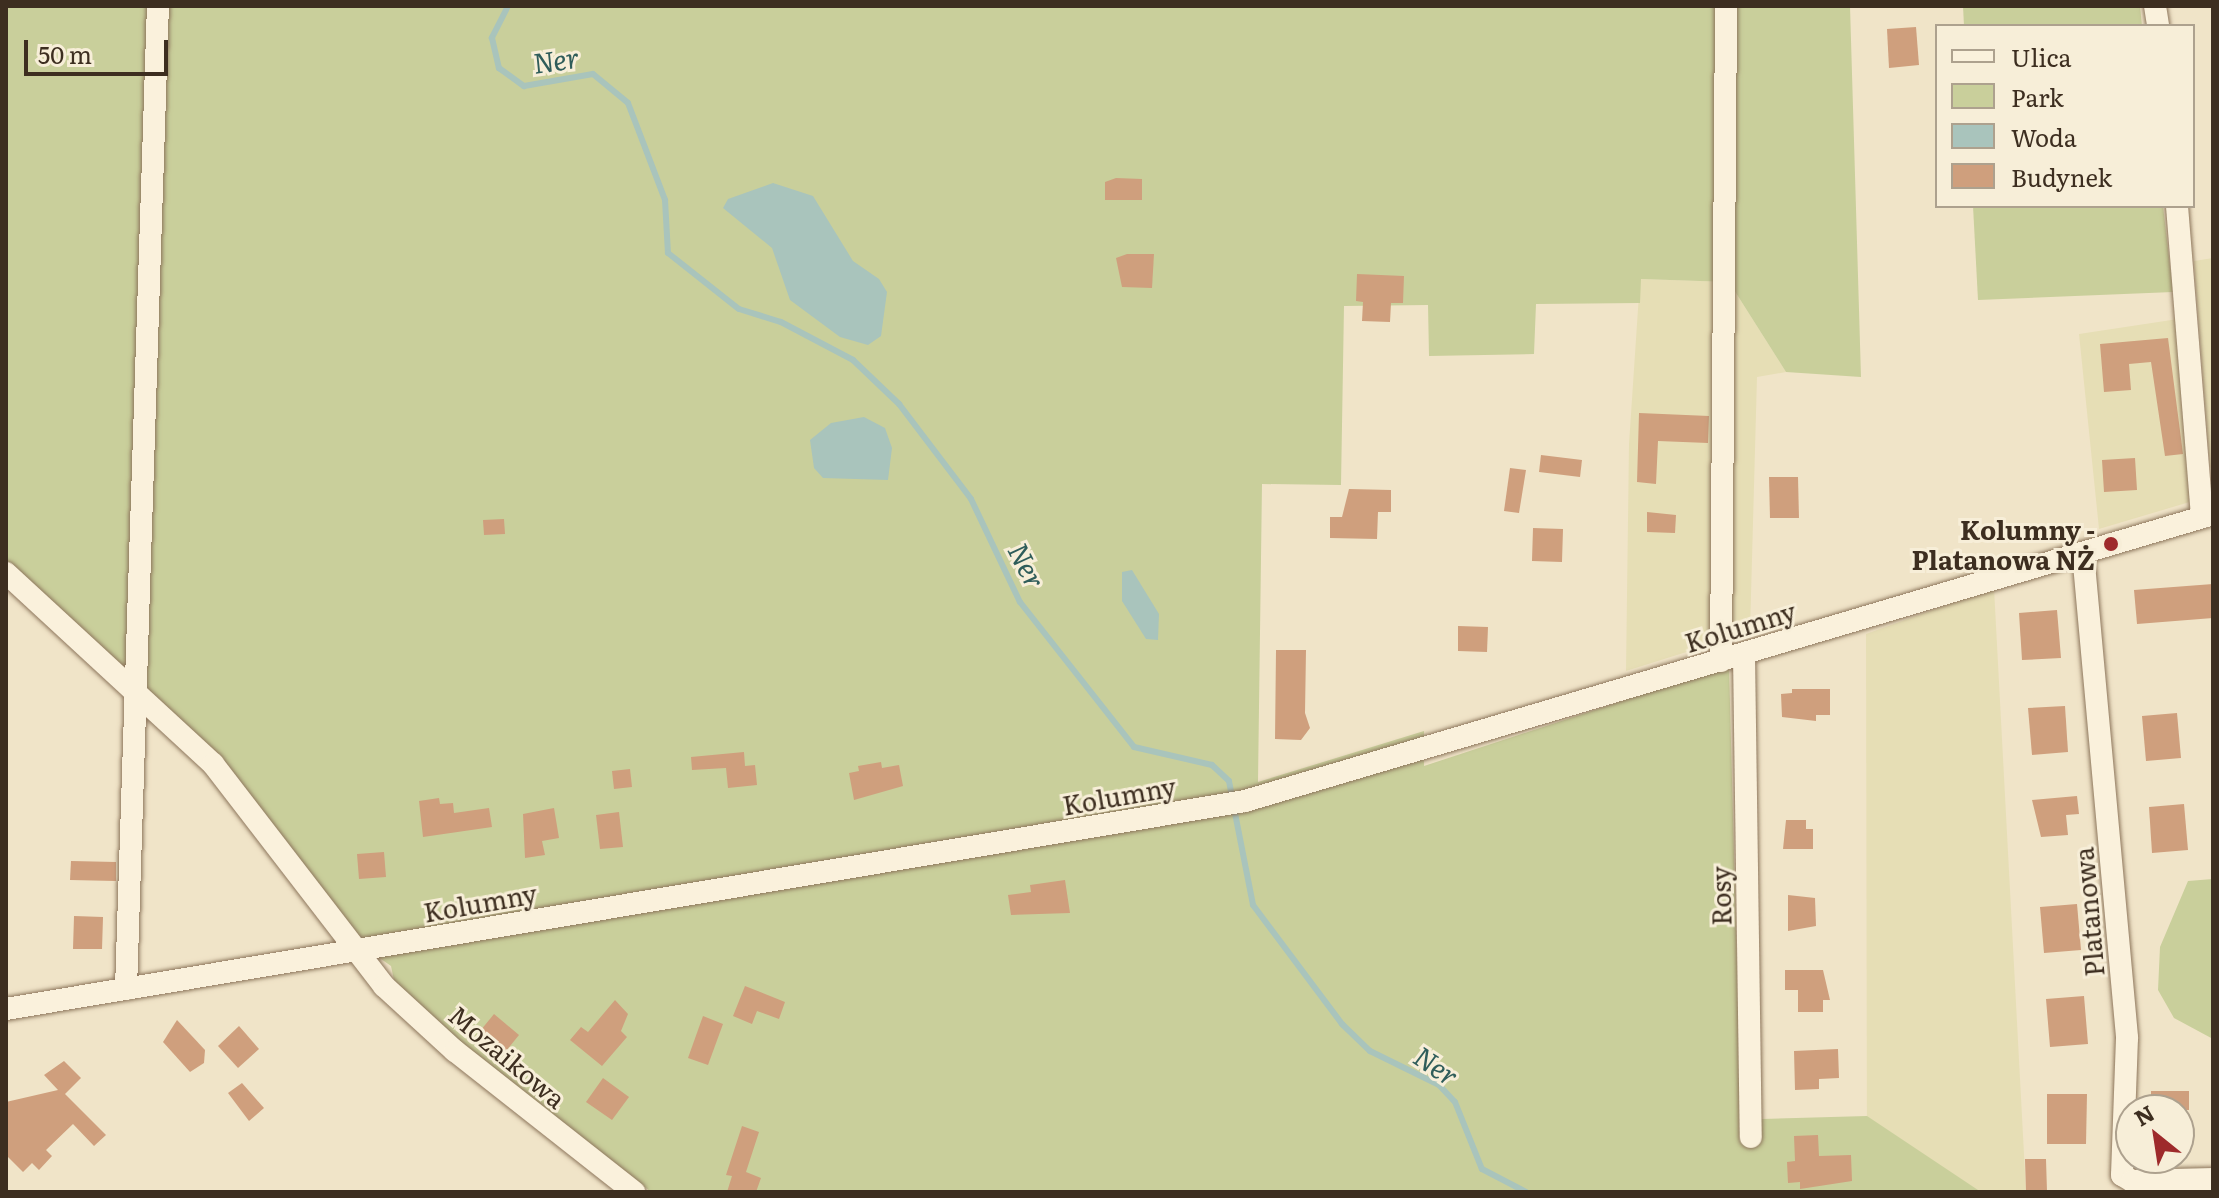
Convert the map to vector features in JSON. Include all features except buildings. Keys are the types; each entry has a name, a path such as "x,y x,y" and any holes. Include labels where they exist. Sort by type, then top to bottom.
{"street":[{"path":"126,989 158,6"},
{"path":"1721,661 1726,6"},
{"path":"2177,208 2208,515"},
{"name":"Kolumny","path":"6,1009 1245,801 2208,515"},
{"name":"Platanowa","path":"2083,553 2127,1038 2122,1175 2132,1181 2213,1179"},
{"name":"Mozaikowa","path":"6,573 134,686 213,764 384,986 455,1051 634,1192"},
{"name":"Rosy","path":"1744,654 1751,1137"}],"shaded area":[{"path":"2213,258 2213,467 2210,468 2194,261"},
{"path":"1640,279 1729,282 1786,372 1757,377 1750,632 1626,671 1629,444"},
{"path":"2178,319 2193,501 2099,529 2079,334"},
{"path":"1994,588 2026,1192 1867,1192 1866,634"}],"green space":[{"path":"6,6 1850,6 1861,377 1786,372 1729,282 1641,279 1640,303 1536,304 1534,354 1429,356 1428,305 1344,306 1341,485 1262,484 1258,782 1424,731 1424,766 1729,666 1740,1081 1762,1119 1867,1116 1981,1192 651,1192 433,1022 394,980 391,966 343,932 237,788 6,569"},
{"path":"1963,6 2140,6 2142,24 1964,24"},
{"path":"1973,208 2163,208 2173,292 1978,300"},
{"path":"2213,879 2213,1039 2174,1018 2158,990 2160,947 2188,881"}],"water":[{"path":"773,183 813,196 853,261 879,279 887,292 881,336 868,345 840,337 790,300 772,248 723,208 728,199"},
{"path":"864,417 885,428 892,448 888,480 823,478 814,468 810,440 831,423"},
{"path":"1132,570 1159,614 1158,640 1146,639 1122,601 1122,572"}],"waterway":[{"name":"Ner","path":"508,6 492,38 499,68 524,86 593,74 628,103 665,200 668,253 739,309 781,322 853,360 899,404 971,499 1020,602 1134,747 1212,765 1229,781 1232,797"},
{"name":"Ner","path":"1234,808 1253,905 1342,1024 1370,1051 1439,1085 1455,1102 1482,1169 1526,1192"}],"place":[{"name":"Kolumny - Platanowa NŻ","path":"2111,544"}]}
